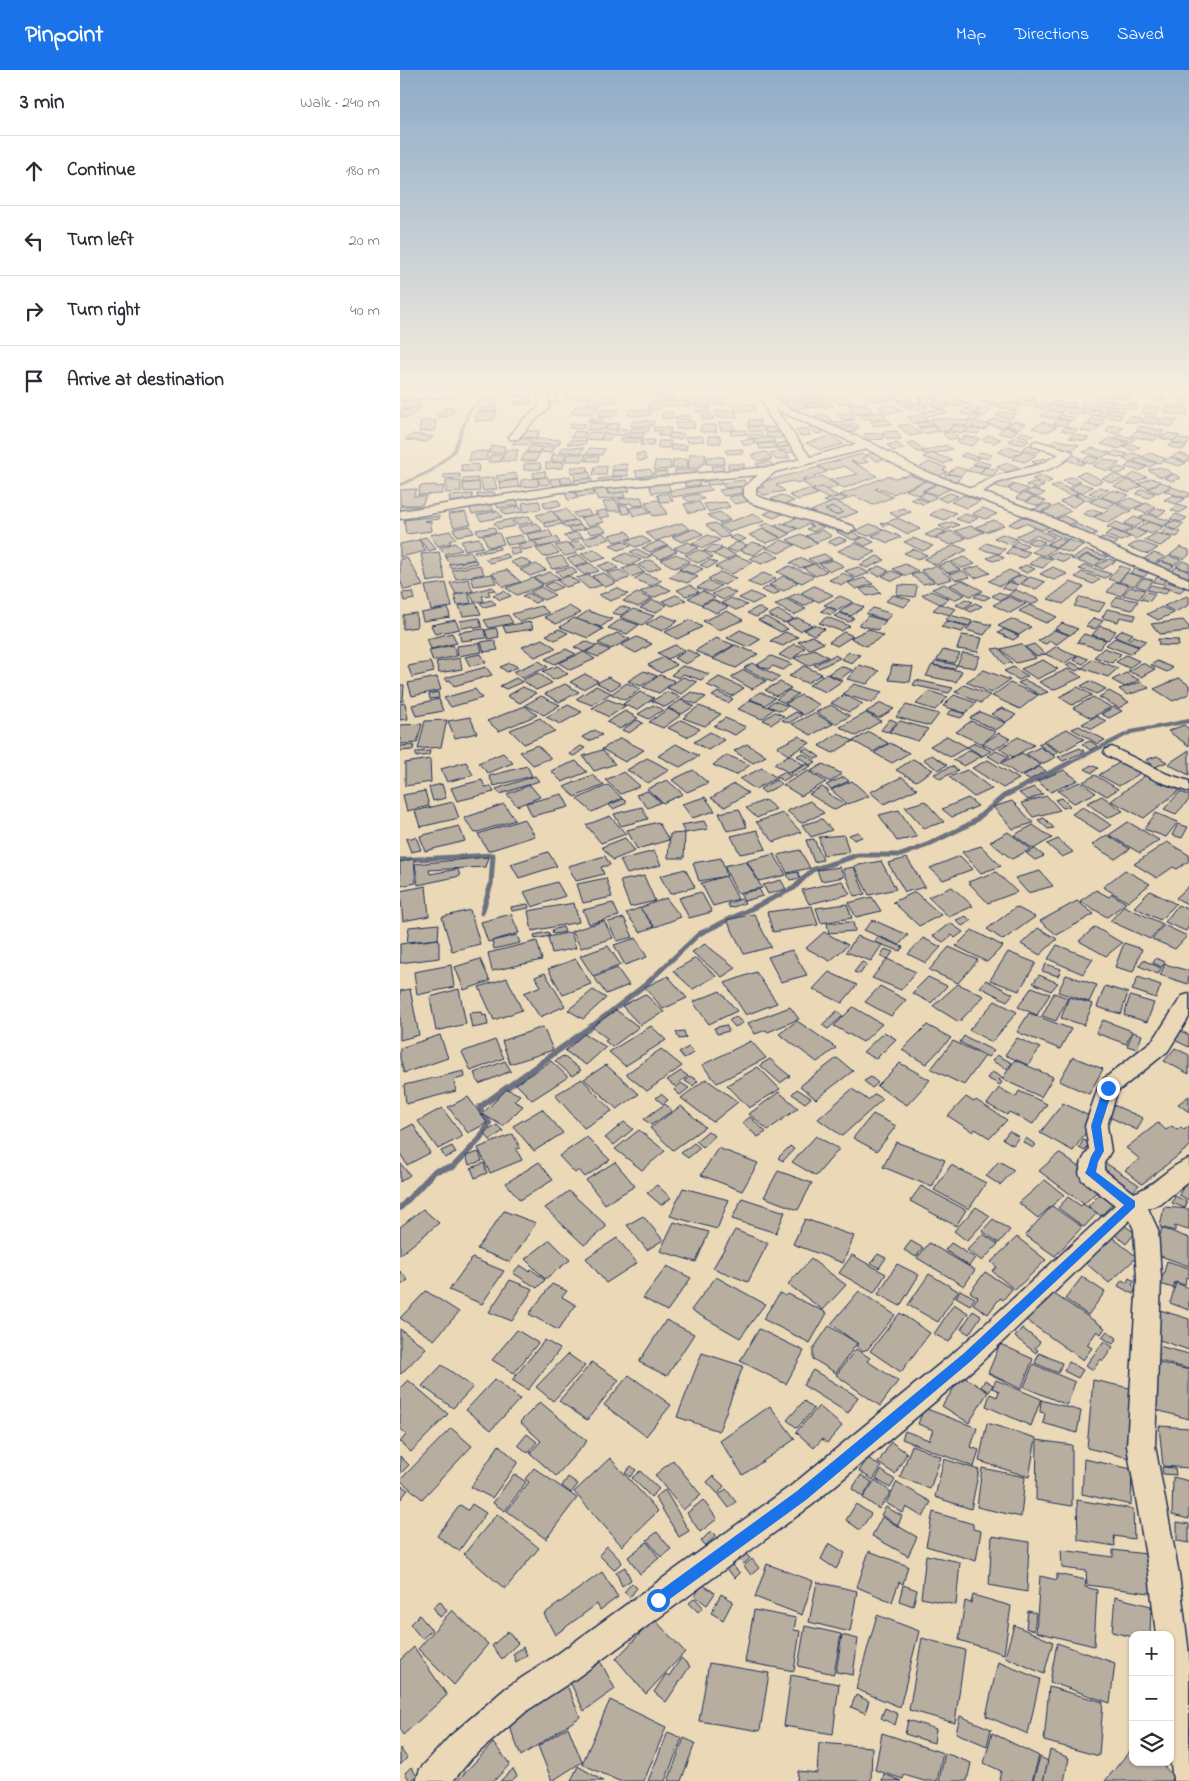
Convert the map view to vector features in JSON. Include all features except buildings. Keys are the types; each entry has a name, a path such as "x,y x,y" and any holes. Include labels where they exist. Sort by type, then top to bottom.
{"street":[{"path":"400,515 561,489 751,472"},
{"path":"769,472 750,487 750,496 754,500 849,529"},
{"path":"917,472 1040,517 1122,556 1189,584"},
{"path":"971,493 994,480 1025,472"},
{"path":"1112,752 1161,777 1189,787"},
{"path":"1187,1779 1164,1574 1141,1446 1149,1278 1146,1230 1143,1220 1131,1204 1090,1173 1093,1169 1093,1161 1100,1151 1096,1126 1108,1088 1161,1044 1189,1001"},
{"path":"432,1781 461,1747 517,1699 563,1669 809,1489 967,1358 1131,1204 1153,1197 1189,1168"}],"waterway":[{"path":"400,485 429,472"},
{"path":"1069,763 1131,732 1189,721"},
{"path":"591,1027 645,985 699,934 794,888 812,870 858,855 901,855 925,846 972,823 1004,796 1069,763"},
{"path":"400,860 493,855 491,884 482,913"},
{"path":"400,1208 435,1171 453,1167 480,1139 489,1123 482,1114 480,1107 592,1026"}],"route":[{"path":"658,1600 802,1495 967,1358 1131,1204 1090,1173 1093,1169 1093,1161 1100,1151 1096,1126 1108,1088"}]}
